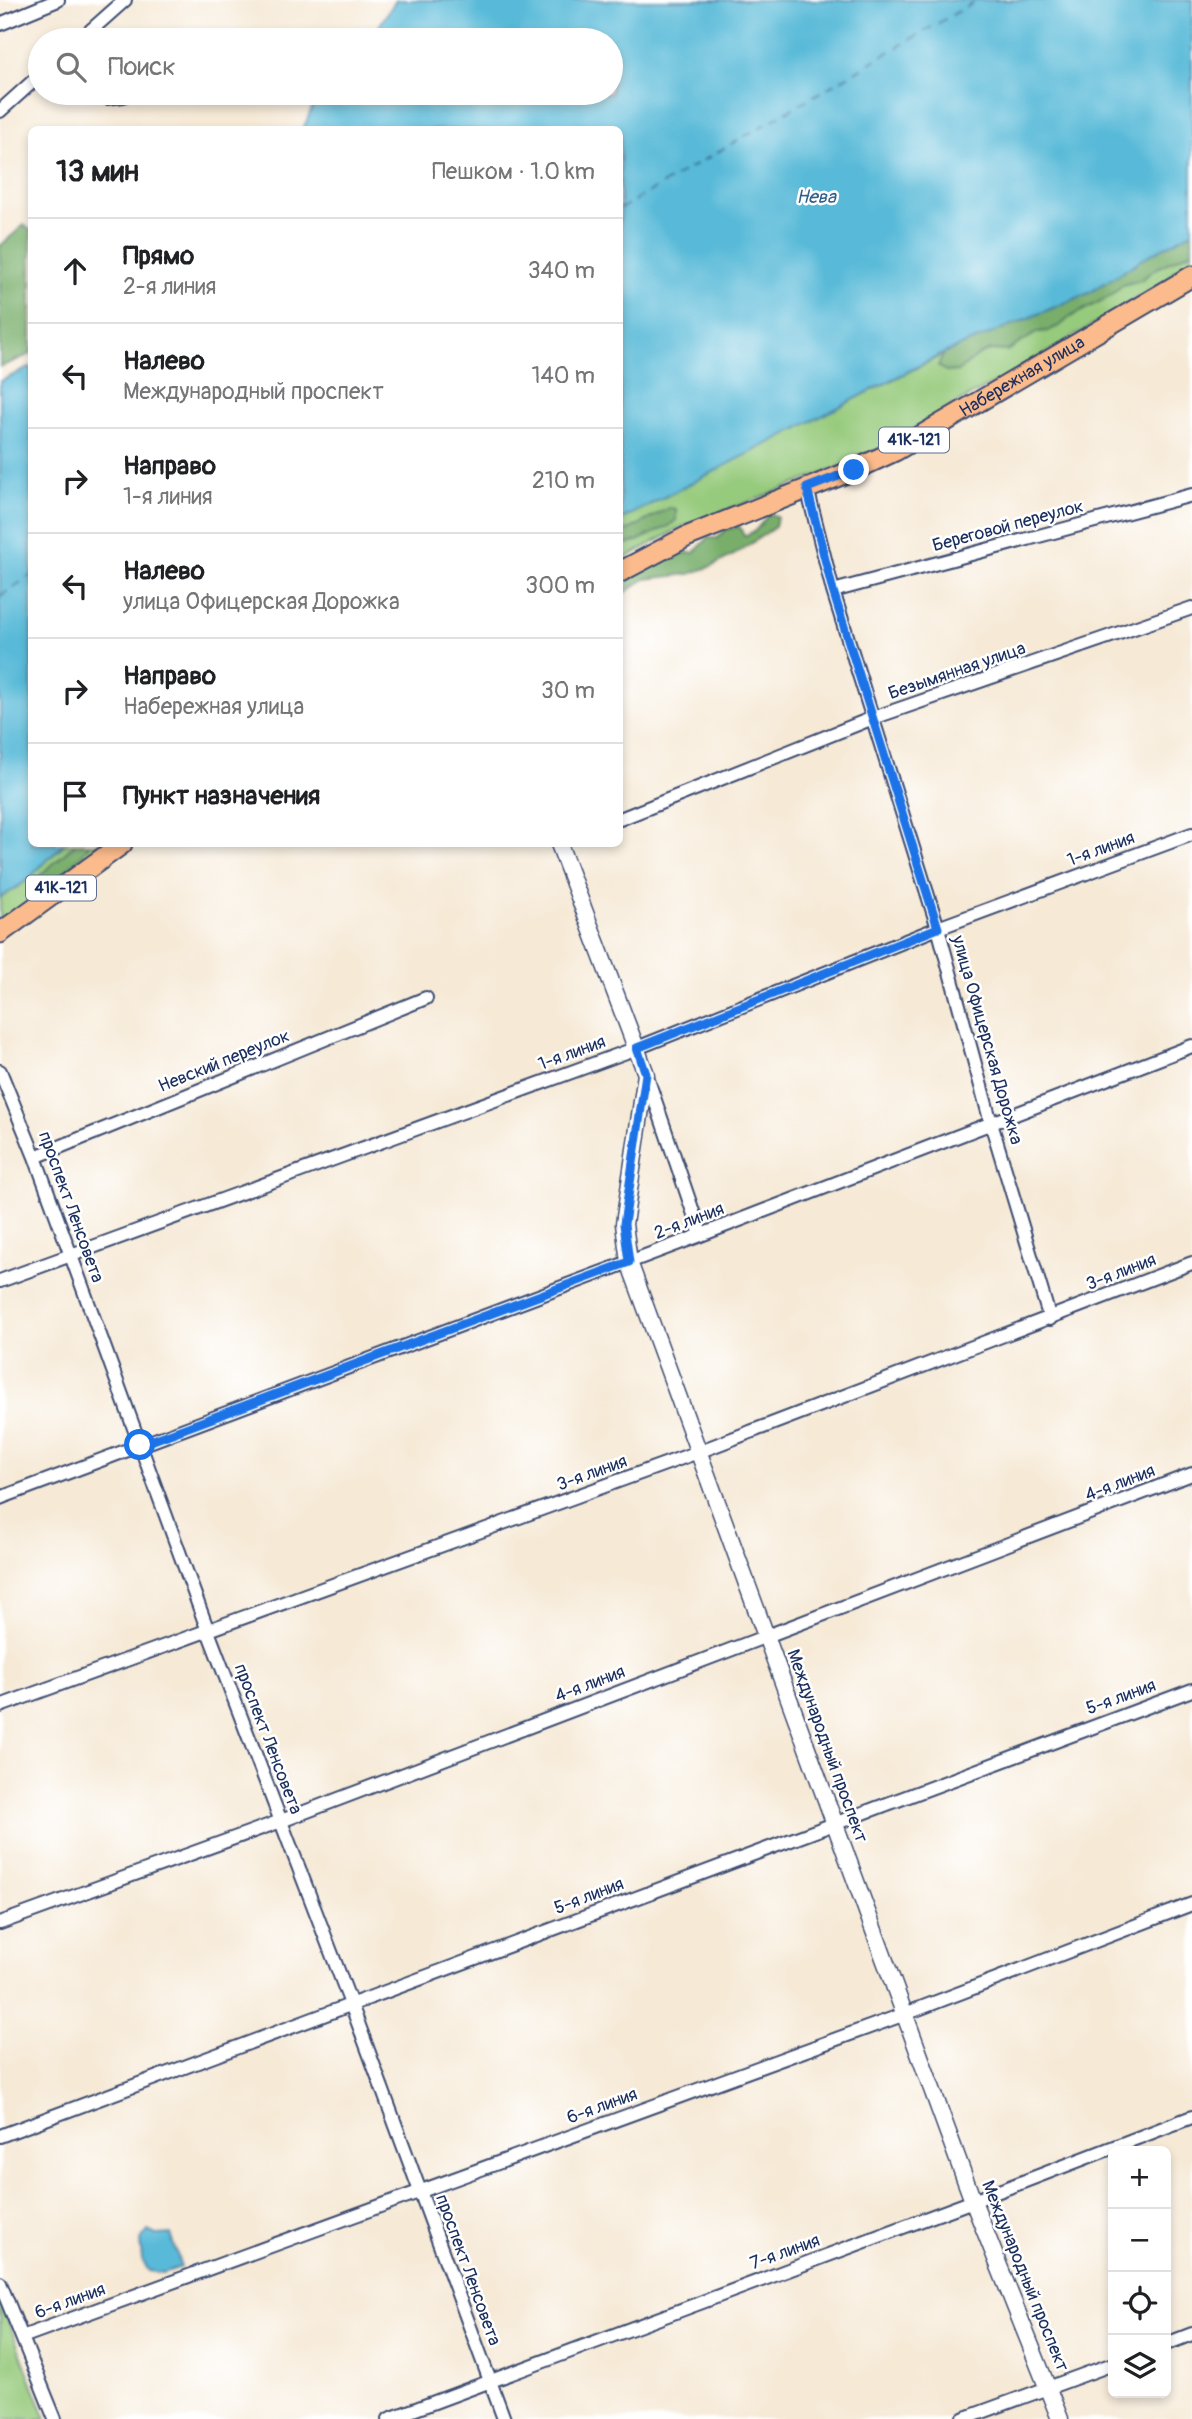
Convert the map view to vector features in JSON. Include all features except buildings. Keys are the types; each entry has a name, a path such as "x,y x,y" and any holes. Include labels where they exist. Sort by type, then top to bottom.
{"main road":[{"name":"Набережная улица","path":"623,570 686,537 854,470 914,440 1192,276"},
{"name":"41К-121","path":"0,933 118,847"}],"street":[{"path":"0,24 58,0"},
{"path":"94,28 125,0"},
{"path":"0,111 28,86"},
{"name":"улица Офицерская Дорожка","path":"807,488 833,591 938,928 991,1123 1050,1319"},
{"name":"Береговой переулок","path":"833,591 1192,495"},
{"name":"Безымянная улица","path":"623,818 873,718 1192,608"},
{"name":"1-я линия","path":"0,1282 637,1048 938,928 1192,834"},
{"name":"Международный проспект","path":"560,847 637,1048 701,1235"},
{"name":"Невский переулок","path":"35,1157 426,998"},
{"name":"2-я линия","path":"0,1498 701,1235 1192,1046"},
{"name":"проспект Ленсовета","path":"0,1071 35,1157 208,1631 351,2004 504,2419"},
{"name":"Международный проспект","path":"646,1074 624,1224 629,1262 973,2201 1060,2419"},
{"name":"3-я линия","path":"0,1706 698,1452 1192,1263"},
{"name":"4-я линия","path":"0,1923 281,1821 1192,1474"},
{"name":"5-я линия","path":"0,2136 1192,1690"},
{"name":"6-я линия","path":"22,2337 905,2014 1192,1904"},
{"name":"7-я линия","path":"389,2419 1192,2117"},
{"path":"0,2283 55,2419"},
{"path":"1171,2342 1192,2334"},
{"path":"962,2419 1108,2366"}],"green space":[{"path":"24,225 28,228 28,355 0,367 0,246"},
{"path":"1192,232 1192,264 1024,367 955,404 886,446 835,469 680,528 623,559 623,518 807,422"},
{"path":"1192,232 1192,251 1155,269 1141,280 1122,285 1109,297 1070,317 1061,325 1038,332 1007,351 990,350 958,371 947,372 938,366 944,353 1089,293"},
{"path":"670,508 676,509 676,520 669,526 623,545 623,532"},
{"path":"770,513 777,517 775,527 734,555 712,566 690,574 645,579 623,594 623,588 629,577 676,552 694,553 708,538 718,538 725,530 739,526 744,536 755,531"},
{"path":"61,847 97,847 0,924 0,898 25,882"},
{"path":"72,847 88,847 63,873 45,886 31,893 30,885"},
{"path":"0,2300 46,2419 0,2419"}],"water":[{"name":"Нева","path":"396,0 1192,0 1192,232 1089,293 944,353 623,518 623,126 304,126 315,105 623,105 623,28 378,28"},
{"path":"28,368 28,847 61,847 25,882 0,898 0,381"},
{"path":"148,2231 156,2235 171,2234 181,2267 163,2273 149,2271 142,2260 140,2241"}],"ferry route":[{"path":"623,207 978,0"},
{"path":"0,596 28,578"}],"route":[{"path":"140,1445 629,1262 624,1224 646,1074 637,1048 938,928 833,591 807,488 854,470"}]}
